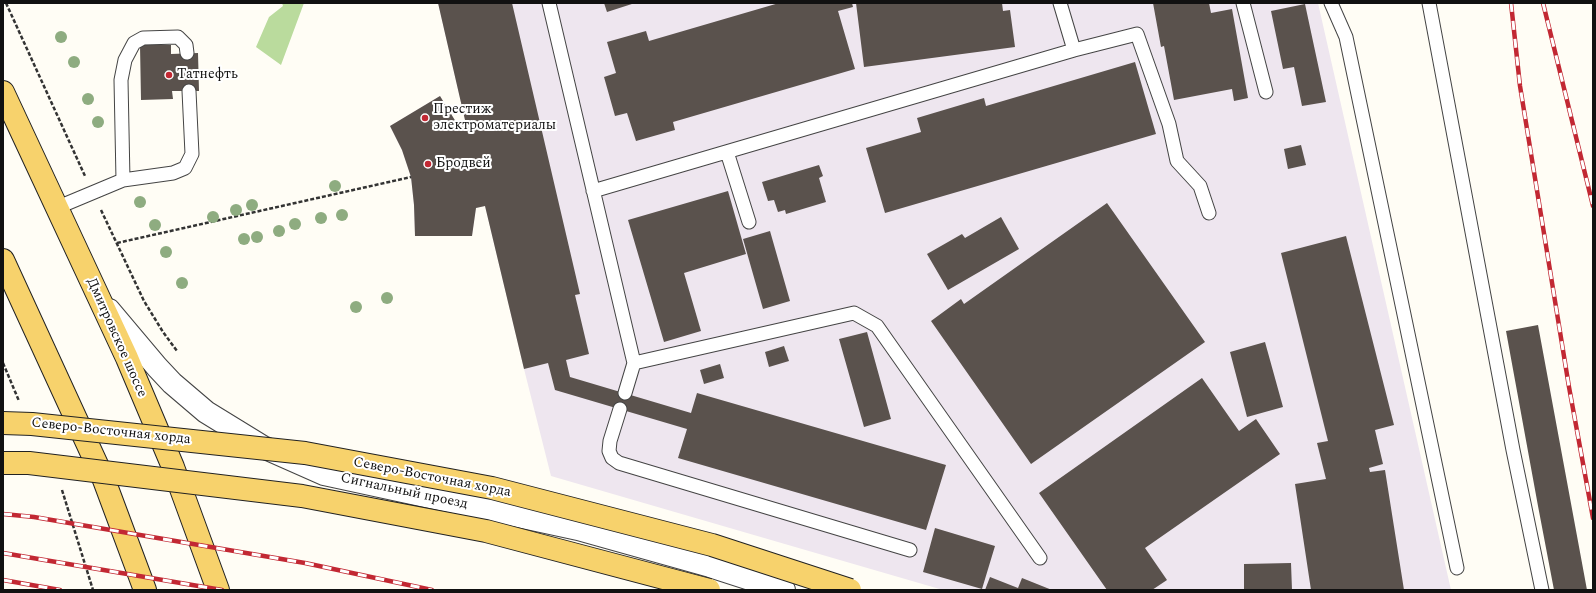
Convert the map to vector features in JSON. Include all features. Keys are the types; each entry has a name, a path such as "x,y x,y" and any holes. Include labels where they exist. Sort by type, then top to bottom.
{"main road":[{"name":"Дмитровское шоссе","path":"3,92 126,358 173,467 218,590"},
{"path":"3,260 104,480 144,590"},
{"name":"Северо-Восточная хорда","path":"3,423 32,424 305,453 492,488 712,545 850,590"},
{"path":"3,463 29,463 302,496 486,531 709,590"}],"street":[{"name":"Сигнальный проезд","path":"90,280 121,325 177,388 223,424 287,459 324,474 578,529 710,566 784,590"}],"lane":[{"path":"549,3 634,363 625,393"},
{"path":"1060,3 1074,50"},
{"path":"1243,3 1266,92"},
{"path":"1331,3 1346,37 1456,568"},
{"path":"1429,3 1513,450 1542,590"},
{"path":"593,191 1074,50 1137,34 1169,124 1177,161 1200,186 1209,213"},
{"path":"123,180 121,80 125,60 134,43 143,38 178,37 186,45 186,53"},
{"path":"56,208 123,180 174,172 185,168 192,154 188,91"},
{"path":"727,152 749,222"},
{"path":"634,363 854,313 877,326 1040,558"},
{"path":"620,409 610,441 609,451 612,458 619,463 910,550"}],"path":[{"path":"6,3 144,301 180,356"},
{"path":"117,243 411,177"}],"shaded area":[{"path":"438,3 1318,3 1451,590 943,590 551,476 485,206 476,208 472,236 415,236 411,177 402,150 390,126 440,96 456,122 465,120"}],"green space":[{"path":"282,3 304,3 281,65 256,47 269,17 283,6"}],"building":[{"path":"438,3 512,3 580,294 575,295 589,354 566,360 570,377 691,413 697,393 946,465 926,530 678,458 687,429 555,390 548,363 524,369 485,206 476,208 472,236 415,236 411,177 402,150 390,126 440,96 456,122 465,120"},
{"path":"604,3 635,3 607,12"},
{"path":"779,3 852,3 853,7 838,11 855,69 673,122 675,130 636,141 627,113 615,116 604,77 616,73 607,42 646,31 649,41"},
{"path":"856,3 1002,3 1003,11 1010,10 1015,47 864,67"},
{"path":"1153,3 1209,3 1211,13 1232,9 1248,98 1234,101 1232,89 1174,100 1164,46 1161,47"},
{"path":"1305,4 1326,102 1302,106 1294,67 1283,69 1271,11"},
{"path":"140,45 171,45 171,54 198,53 199,91 172,91 173,99 141,100"},
{"path":"1135,62 1156,134 885,213 866,148 921,132 917,118 984,98 986,106"},
{"path":"1301,145 1306,165 1288,169 1284,149"},
{"path":"819,165 823,176 819,178 826,202 786,214 785,210 778,212 774,200 768,201 762,182"},
{"path":"728,191 746,254 684,273 701,331 664,342 628,220"},
{"path":"1107,203 1205,342 1031,464 931,321 961,299 964,304"},
{"path":"1001,217 1019,249 948,290 927,254 962,234 965,238"},
{"path":"770,231 790,301 763,309 743,239"},
{"path":"1346,236 1394,425 1375,430 1383,464 1369,468 1370,472 1385,470 1404,590 1311,590 1295,484 1326,479 1317,443 1328,441 1281,253"},
{"path":"1538,325 1587,590 1554,590 1538,506 1506,331"},
{"path":"867,332 891,419 864,427 839,339"},
{"path":"1265,342 1283,407 1247,417 1230,352"},
{"path":"784,346 789,361 769,367 765,352"},
{"path":"720,364 724,378 704,384 700,370"},
{"path":"1202,378 1239,431 1256,419 1280,454 1145,548 1167,580 1152,590 1107,590 1039,493"},
{"path":"935,528 995,546 982,589 923,572"},
{"path":"1291,563 1292,590 1244,590 1244,564"},
{"path":"990,577 1018,588 1022,578 1052,590 985,590"}],"railway":[{"path":"1511,3 1520,86 1569,387 1593,518"},
{"path":"1543,3 1593,206"},
{"path":"3,514 34,517 305,563 432,590"},
{"path":"3,553 222,590"},
{"path":"3,580 60,590"}],"place":[{"name":"Татнефть","path":"169,75"},
{"name":"Престиж электроматериалы","path":"425,118"},
{"name":"Бродвей","path":"428,164"}]}
